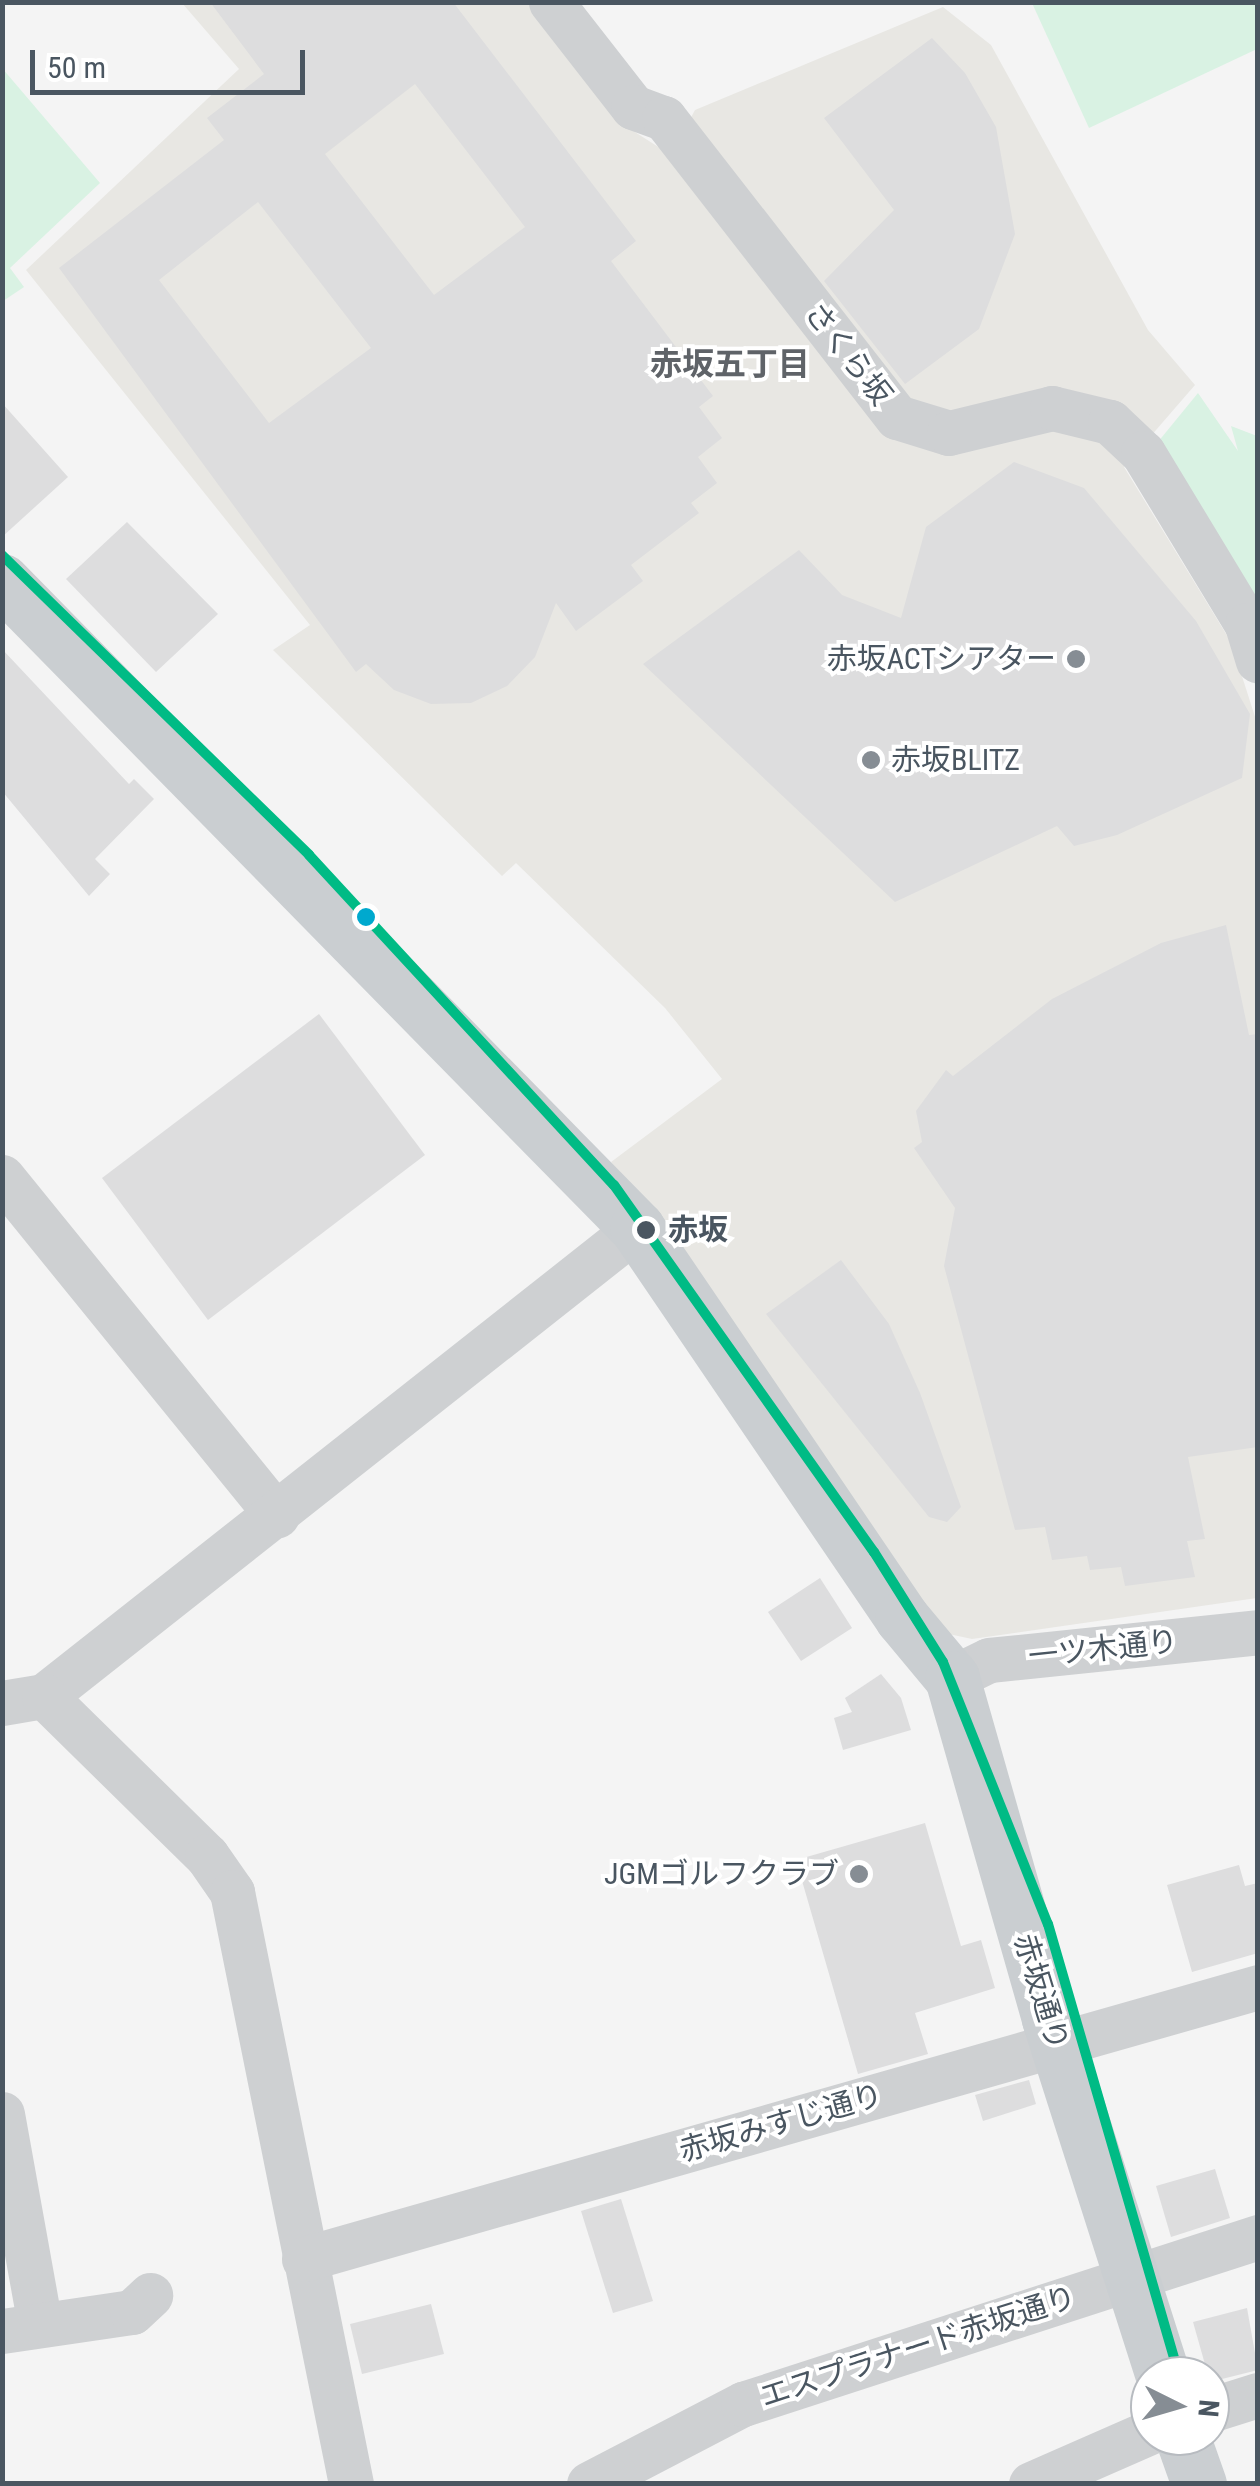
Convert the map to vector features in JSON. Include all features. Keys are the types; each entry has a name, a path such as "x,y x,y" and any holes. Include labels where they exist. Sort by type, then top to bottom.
{"main road":[{"name":"赤坂通り","path":"2,581 638,1228 902,1618 952,1678 1057,2045 1157,2356"},
{"path":"1189,2456 1198,2484"}],"street":[{"name":"さくら坂","path":"551,2 633,107 664,118 897,417 949,433 1052,408 1110,422 1132,443 1186,517 1247,626 1258,660"},
{"path":"2,1177 277,1516"},
{"path":"351,2484 232,1892 207,1856 23,1700 277,1516 638,1228"},
{"name":"一ツ木通り","path":"952,1678 989,1660 1258,1632"},
{"name":"赤坂みすじ通り","path":"304,2259 1258,1987"},
{"path":"2,2114 21,2328 132,2312 150,2295"},
{"name":"エスプラナード赤坂通り","path":"589,2484 743,2404 1258,2236"},
{"path":"1230,2404 1258,2395"},
{"path":"1030,2484 1130,2441"}],"shaded area":[{"path":"182,3 528,3 616,120 671,155 695,110 943,7 991,45 1148,330 1195,385 1124,467 1231,642 1257,723 1257,1598 972,1639 944,1633 611,1162 722,1079 665,1008 516,863 502,876 273,650 310,625 26,270 239,69"}],"green space":[{"path":"1032,3 1257,3 1257,49 1089,128"},
{"path":"2,68 100,183 10,268 24,287 3,301"},
{"path":"1198,393 1238,451 1231,426 1257,436 1257,691 1240,638 1135,470"}],"building":[{"path":"210,2 453,2 636,241 611,261 713,396 699,407 722,438 698,457 717,483 691,503 699,513 631,565 643,581 576,631 556,603 535,657 507,686 471,703 431,704 394,690 366,664 356,672 59,268 224,140 207,118 264,74","holes":["415,84 525,227 434,295 325,154","258,202 371,348 269,423 159,280"]},
{"path":"932,38 965,73 996,127 1015,234 979,329 905,384 824,281 894,210 824,118"},
{"path":"2,403 68,477 2,537"},
{"path":"1014,462 1084,488 1196,621 1250,714 1242,778 1117,835 1074,846 1057,826 895,902 643,664 799,550 842,595 901,618 926,527"},
{"path":"127,522 218,614 156,672 66,579"},
{"path":"2,649 129,784 134,779 154,799 95,859 110,874 89,896 2,791"},
{"path":"1226,925 1249,1035 1258,1034 1258,1447 1188,1457 1205,1539 1187,1541 1195,1577 1125,1586 1121,1567 1090,1570 1087,1556 1052,1560 1045,1527 1015,1530 944,1266 955,1208 914,1148 922,1142 916,1111 946,1070 953,1076 1052,999 1161,943"},
{"path":"319,1014 425,1155 208,1320 102,1178"},
{"path":"841,1260 889,1324 920,1393 961,1507 947,1522 929,1517 766,1314"},
{"path":"820,1578 852,1628 801,1661 768,1612"},
{"path":"881,1674 901,1698 911,1730 843,1750 834,1718 852,1712 845,1698"},
{"path":"925,1823 961,1946 981,1940 995,1988 915,2013 928,2054 858,2074 796,1860"},
{"path":"1239,1865 1245,1886 1258,1883 1258,1953 1192,1972 1167,1885"},
{"path":"1029,2080 1036,2104 983,2121 975,2095"},
{"path":"1215,2169 1230,2218 1171,2237 1156,2186"},
{"path":"621,2199 653,2301 613,2313 581,2211"},
{"path":"431,2304 444,2354 362,2374 350,2324"},
{"path":"1247,2308 1258,2370 1230,2377 1230,2356 1203,2356 1193,2322"}],"transit line":[{"path":"2,555 309,855 614,1185 874,1552 943,1662 1048,1924 1173,2356"}],"place":[{"name":"赤坂ACTシアター","path":"1076,659"},
{"name":"赤坂BLITZ","path":"871,760"},
{"name":"赤坂","path":"646,1230"},
{"name":"JGMゴルフクラブ","path":"859,1874"}],"district":[{"name":"赤坂五丁目","path":"730,364"}]}
